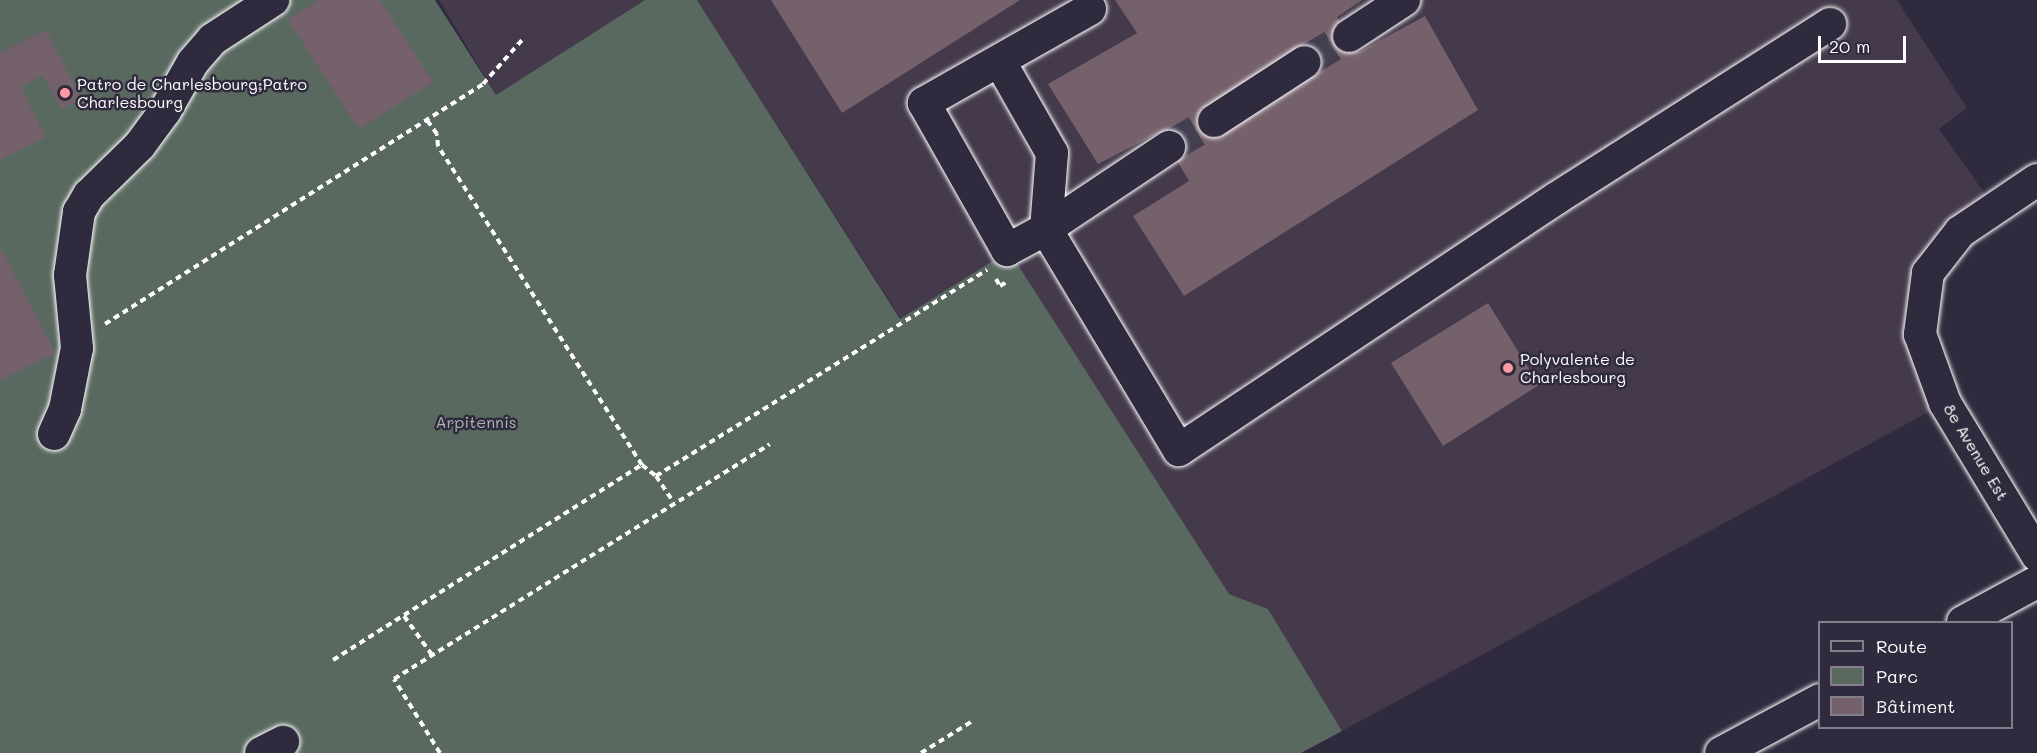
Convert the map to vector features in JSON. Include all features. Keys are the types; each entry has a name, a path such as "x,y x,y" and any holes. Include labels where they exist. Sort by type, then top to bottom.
{"street":[{"path":"54,434 65,409 77,335 70,275 73,240 84,203 140,145 165,111 193,62 213,39 273,0"},
{"path":"1349,36 1404,0"},
{"path":"1090,9 924,103 1007,250 1046,229 1169,147"},
{"path":"1000,62 1052,153 1046,229 1179,450 1557,198 1830,24"},
{"path":"1214,121 1305,62"},
{"name":"8e Avenue Est","path":"2037,180 1960,232 1928,273 1920,334 1946,403 2037,555"},
{"path":"1965,621 2037,582"},
{"path":"1721,753 1818,701"}],"path":[{"path":"77,335 92,332 483,84 522,40"},
{"path":"426,119 436,134 438,146 642,465 656,476 674,503"},
{"path":"656,476 990,268 1000,286 1010,280"},
{"path":"440,753 394,679 770,444"},
{"path":"333,660 642,465"},
{"path":"404,616 432,655"},
{"path":"921,753 972,722"}],"shaded area":[{"path":"439,0 645,0 496,95"},
{"name":"Polyvalente de Charlesbourg","path":"697,0 1897,0 1967,108 1939,129 1995,208 1928,273 1945,403 1342,731 1268,609 1229,594 1008,252 901,319"}],"green space":[{"name":"Arpitennis","path":"0,0 435,0 496,95 645,0 697,0 900,319 1009,251 1229,594 1268,609 1342,731 1301,753 0,753"}],"building":[{"path":"319,0 380,0 433,82 359,129 288,20"},
{"path":"771,0 1020,0 842,113"},
{"path":"1115,0 1362,0 1337,17 1359,52 1425,16 1478,110 1184,296 1133,216 1189,181 1160,132 1098,164 1048,84 1137,33"},
{"name":"Patro de Charlesbourg;Patro Charlesbourg","path":"46,30 81,99 61,109 43,75 21,87 45,137 0,160 0,53"},
{"path":"0,247 56,353 0,381"},
{"path":"1488,303 1539,385 1443,446 1391,363"}],"tunnel":[{"path":"1305,62 1349,36"},
{"path":"1169,147 1214,121"}],"place":[{"name":"Patro de Charlesbourg;Patro Charlesbourg","path":"65,93"},
{"name":"Polyvalente de Charlesbourg","path":"1508,368"}]}
